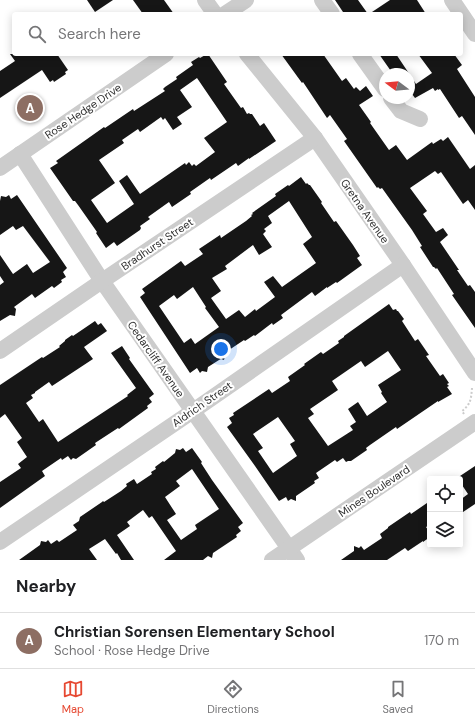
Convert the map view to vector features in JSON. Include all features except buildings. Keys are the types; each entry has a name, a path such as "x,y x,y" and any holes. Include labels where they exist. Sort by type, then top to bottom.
{"street":[{"path":"205,0 214,12"},
{"path":"228,12 246,0"},
{"path":"322,0 331,12"},
{"path":"452,0 460,12"},
{"path":"463,16 475,34"},
{"name":"Rose Hedge Drive","path":"0,168 163,56"},
{"name":"Gretna Avenue","path":"249,56 315,138 403,265 473,381"},
{"path":"361,56 379,81"},
{"path":"396,104 401,111 420,119"},
{"name":"Bradhurst Street","path":"0,351 315,138"},
{"name":"Cedarcliff Avenue","path":"20,154 102,281 293,554"},
{"name":"Aldrich Street","path":"0,542 193,411 403,265"},
{"name":"Mines Boulevard","path":"272,560 293,554 470,419"}],"path":[{"path":"470,419 462,411 470,402 473,381"}],"place":[{"name":"Christian Sorensen Elementary School","path":"30,108"}]}
